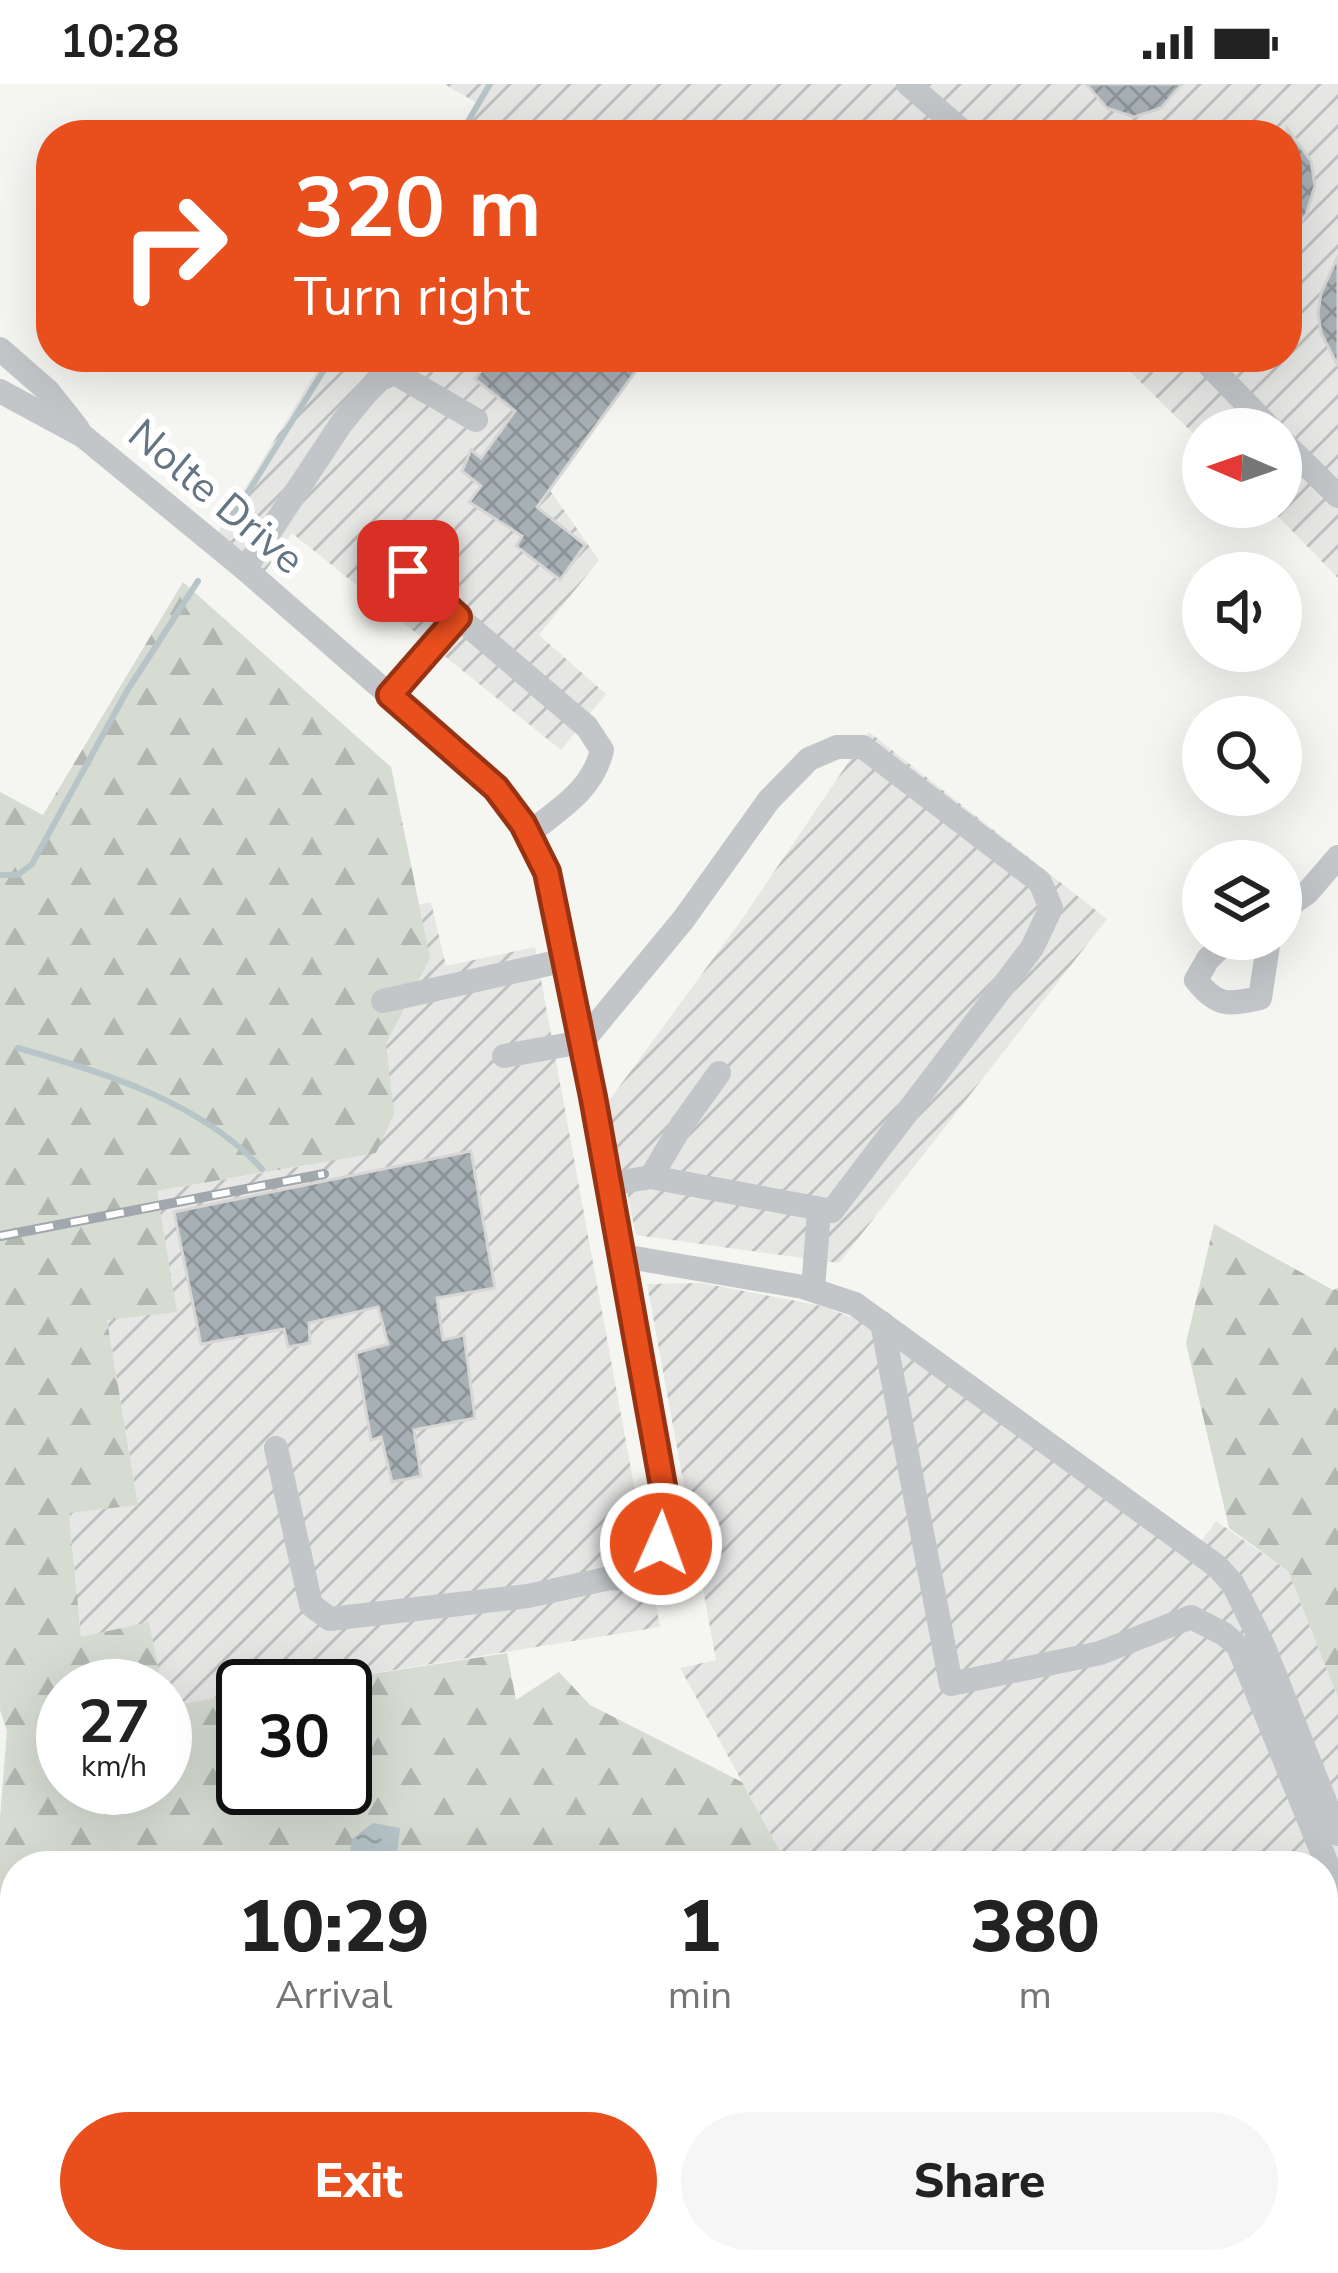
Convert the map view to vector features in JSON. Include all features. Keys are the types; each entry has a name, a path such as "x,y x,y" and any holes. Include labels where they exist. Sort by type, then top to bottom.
{"street":[{"path":"908,84 950,120"},
{"name":"Nolte Drive","path":"0,349 48,391 83,436"},
{"path":"1216,372 1251,408"},
{"path":"245,569 341,424 377,380 394,373 476,420"},
{"name":"Nolte Drive","path":"0,392 83,436 245,569 496,788 547,872 610,1184 667,1508 656,1581 610,1578 528,1596 330,1619 311,1605 276,1448"},
{"path":"1302,461 1338,496"},
{"path":"408,571 587,727 602,750 582,789 528,834"},
{"path":"390,695 458,617"},
{"path":"505,1056 582,1042 683,920 769,800 809,759 837,747 863,747 1040,882 1051,908 1032,948 832,1211 651,1177 610,1184"},
{"path":"1302,896 1338,857"},
{"path":"383,1000 566,960"},
{"path":"1207,960 1196,980 1209,997 1231,1004 1260,998 1266,960"},
{"path":"651,1177 718,1073"},
{"path":"813,1290 819,1210"},
{"path":"623,1256 813,1290 855,1304 1218,1567 1233,1584 1263,1645 1338,1834"},
{"path":"882,1324 951,1684 1100,1653 1191,1617 1238,1646 1321,1851"}],"shaded area":[{"path":"444,84 1338,84 1338,578 1289,528 1302,528 1302,408 1182,408 1182,422 1130,372 1302,372 1302,120 470,120 479,104"},
{"path":"316,372 634,372 549,489 599,560 539,635 606,694 561,750 292,533 253,589 208,549"},
{"path":"869,732 1107,919 839,1263 636,1235 608,1102 740,922"},
{"path":"431,902 446,966 535,947 660,1627 372,1673 372,1659 216,1659 216,1698 192,1702 192,1659 118,1659 81,1638 69,1512 138,1505 107,1319 157,1191 309,1165 320,927"},
{"path":"702,1283 822,1306 861,1321 1189,1558 1216,1521 1288,1571 1338,1698 1338,1851 780,1851 680,1668 716,1660 647,1284"}],"green space":[{"path":"183,582 391,767 430,958 386,1044 394,1114 376,1153 157,1191 177,1312 107,1320 138,1505 69,1513 81,1637 149,1622 157,1659 36,1659 36,1815 192,1815 192,1702 216,1698 216,1815 372,1815 372,1674 507,1653 516,1700 559,1672 590,1705 742,1782 780,1851 0,1851 7,1731 0,1710 0,792 43,815"},
{"path":"1214,1224 1333,1290 1338,1288 1338,1698 1288,1571 1229,1528 1186,1343"}],"water":[{"path":"373,1823 400,1828 398,1851 350,1851 352,1839"}],"building":[{"path":"1086,84 1182,84 1161,108 1134,117 1107,108"},
{"path":"1302,149 1311,161 1315,186 1302,220"},
{"path":"1338,256 1338,366 1321,333 1318,313 1321,293"},
{"path":"480,372 635,372 537,507 585,545 560,580 516,546 522,536 469,502 481,486 462,471 471,450 481,458 515,411 475,379"},
{"path":"471,1151 495,1288 437,1298 443,1340 464,1335 475,1418 414,1430 421,1476 392,1482 381,1437 371,1440 356,1353 388,1344 378,1307 309,1323 310,1343 288,1347 284,1329 201,1344 174,1212"}],"waterway":[{"path":"469,120 490,84"},
{"path":"232,518 323,372"},
{"path":"0,875 18,875 32,864 127,691 198,581"},
{"path":"18,1048 149,1092 210,1125 262,1169"}],"railway":[{"path":"0,1236 324,1174"}],"route":[{"path":"408,571 458,617 390,695 496,788 523,824 547,872 667,1508 661,1544"}]}
